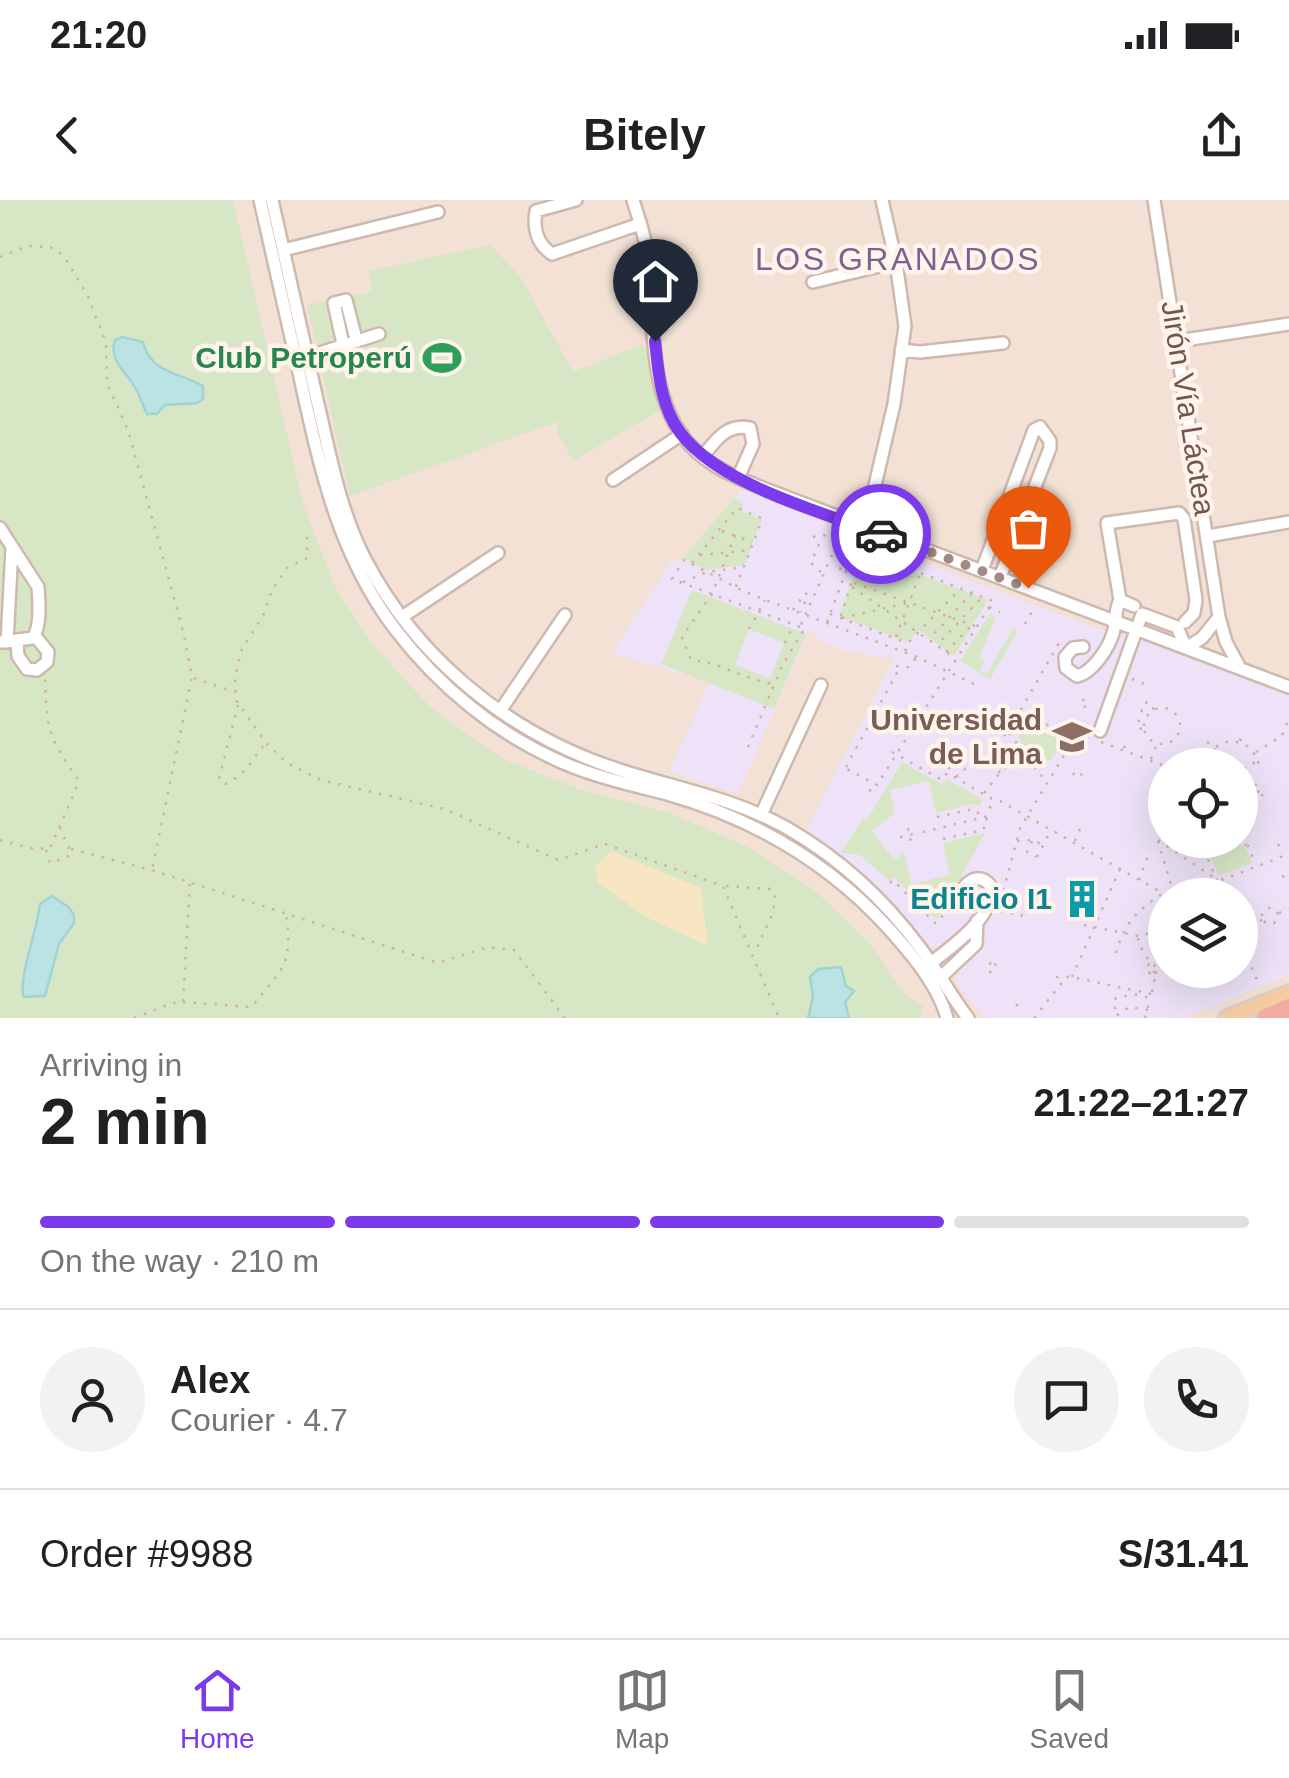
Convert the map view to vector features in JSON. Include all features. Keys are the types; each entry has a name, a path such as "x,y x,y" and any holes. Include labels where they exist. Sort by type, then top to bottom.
{"highway":[{"path":"1266,1018 1289,1008"}],"main road":[{"path":"1227,1018 1289,993"}],"street":[{"path":"260,200 330,503 360,576 408,645 460,698 512,735 564,763 728,814 809,856 871,909 896,937 936,991 948,1018"},
{"path":"272,200 341,500 365,559 402,617 448,670 500,711 569,751 610,767 704,792 761,815 808,842 857,879 898,920 968,1018"},
{"path":"576,200 536,212 534,225 543,248 552,254 640,224"},
{"path":"633,200 646,247 665,403 682,434 702,456 738,478 865,528 1289,687"},
{"path":"865,528 894,404 905,326 882,200"},
{"name":"Jirón Vía Láctea","path":"1154,200 1219,617 1226,642 1240,668"},
{"path":"283,250 438,212"},
{"path":"813,282 896,262"},
{"path":"343,344 334,303 346,300 356,339"},
{"path":"1178,341 1289,324"},
{"path":"307,357 379,334"},
{"path":"901,350 920,352 1002,344"},
{"path":"982,570 1034,430 1040,427 1050,441 1050,448 1000,577"},
{"path":"702,456 726,431 750,428 753,444 738,478"},
{"path":"613,480 682,434"},
{"path":"1083,646 1073,648 1065,657 1068,671 1077,676 1092,668 1114,634 1120,600 1107,523 1175,512 1182,516 1196,606 1185,622"},
{"path":"1185,525 1206,522"},
{"path":"1208,536 1289,522"},
{"path":"0,528 38,588 35,636 48,652 46,662 32,670 24,666 8,642 12,548"},
{"path":"402,617 498,553"},
{"path":"1120,600 1134,606"},
{"path":"500,711 565,615"},
{"path":"1186,648 1202,638 1219,617"},
{"path":"1100,731 1137,629"},
{"path":"8,642 35,636"},
{"path":"761,815 821,685"},
{"path":"931,963 978,921 990,900 992,890 982,879 972,879 965,886"},
{"path":"940,978 976,944 978,921"}],"path":[{"path":"0,257 26,246 50,247 63,256 88,296 106,343 107,383 128,430 184,634 192,677 152,870"},
{"path":"692,564 737,508 764,518 736,588"},
{"path":"720,530 754,542"},
{"path":"813,537 822,535 847,550 838,575"},
{"path":"822,535 812,563 816,570 843,578 956,659"},
{"path":"735,536 712,594 683,635 689,658 706,661 747,680 774,685"},
{"path":"307,537 306,558 287,568 272,590 263,616 242,650 235,677 239,704 266,743 287,763 321,780 444,809 558,860 605,844 724,886 770,888 776,894 776,910 762,931 755,956"},
{"path":"802,614 836,546 855,548 992,601 974,626 946,652"},
{"path":"827,623 855,548"},
{"path":"698,555 751,550"},
{"path":"841,618 861,550"},
{"path":"800,627 672,578 684,560 736,588 917,656 974,684"},
{"path":"682,582 707,572 744,567"},
{"path":"895,638 920,572"},
{"path":"852,584 974,626"},
{"path":"905,652 908,643 961,588"},
{"path":"972,592 935,632 943,639 983,596"},
{"path":"748,747 803,630 800,627 808,595 805,593 793,610"},
{"path":"749,629 766,600"},
{"path":"841,618 909,603"},
{"path":"989,607 1000,612"},
{"path":"1025,624 1033,610"},
{"path":"830,614 908,643"},
{"path":"854,634 857,624"},
{"path":"784,643 794,625"},
{"path":"869,791 877,785 974,626"},
{"path":"874,641 877,631"},
{"path":"954,778 1008,732 1056,641"},
{"path":"877,785 847,768 898,666 908,667 917,656"},
{"path":"40,668 44,672 54,746 78,779 60,827 46,850 50,863 66,858 71,849"},
{"path":"192,677 236,692"},
{"path":"1130,678 1145,684"},
{"path":"1090,703 1084,699 1080,704 1092,711"},
{"path":"1154,710 1149,702 1144,703 1137,726 1149,739 1157,744 1169,743 1180,731"},
{"path":"1169,709 1171,702"},
{"path":"239,704 219,780 225,784 248,770 266,743"},
{"path":"1144,730 1145,718 1154,710 1169,709 1177,716 1180,731"},
{"path":"1006,712 1148,759"},
{"path":"1283,743 1289,719"},
{"path":"1180,731 1188,734"},
{"path":"1008,732 1048,784"},
{"path":"1239,742 1243,732"},
{"path":"1024,916 998,910 1017,841 1078,734"},
{"path":"1258,751 1282,736"},
{"path":"1124,749 1128,739"},
{"path":"1207,742 1216,746 1227,741 1239,742 1247,748"},
{"path":"1156,748 1157,744"},
{"path":"1109,751 1111,745"},
{"path":"894,753 942,780 951,765 944,761"},
{"path":"984,794 1002,771 1025,754"},
{"path":"980,756 1002,771"},
{"path":"1258,763 1267,766"},
{"path":"989,766 1002,771"},
{"path":"1078,778 1073,775 1075,771 1086,778"},
{"path":"946,773 1148,885"},
{"path":"942,839 983,830 994,800"},
{"path":"937,817 974,808 986,817"},
{"path":"900,837 986,817"},
{"path":"1074,843 1082,824"},
{"path":"60,827 71,849 152,870 438,963 488,947 514,950 565,1018"},
{"path":"908,828 911,842"},
{"path":"1014,852 1027,852 1038,858 1052,830"},
{"path":"0,840 46,850"},
{"path":"1027,852 1033,840"},
{"path":"1017,841 1041,840"},
{"path":"1169,878 1158,840 1214,878"},
{"path":"1278,844 1282,854"},
{"path":"1223,878 1289,854"},
{"path":"1139,880 1148,855"},
{"path":"1096,868 1101,858"},
{"path":"1253,858 1256,866"},
{"path":"1072,977 1120,869"},
{"path":"1282,877 1289,874"},
{"path":"890,883 893,880 905,889 935,923 948,906"},
{"path":"183,1002 190,883"},
{"path":"724,886 778,1018"},
{"path":"1116,953 1121,932 1137,910 1148,903"},
{"path":"1258,921 1267,909 1278,914"},
{"path":"1263,919 1273,924 1278,914 1289,909"},
{"path":"134,1018 172,1003 252,1007 284,967 290,946 286,912"},
{"path":"1084,925 1138,936 1148,934"},
{"path":"1138,936 1139,947 1148,961"},
{"path":"989,962 997,962 993,972 990,972 989,962"},
{"path":"1056,977 1072,977 1151,996"},
{"path":"1034,1018 1065,979"},
{"path":"1146,1018 1153,988"},
{"path":"1148,1010 1129,1007 1116,1016 1114,999 1134,994 1151,996"},
{"path":"1016,1006 1023,998"}],"shaded area":[{"path":"0,200 1289,200 1289,998 1240,1018 0,1018"},
{"name":"Universidad de Lima","path":"741,490 1002,593 1139,643 1141,639 1289,695 1289,975 1258,988 1258,878 1148,878 1148,988 1257,988 1184,1018 987,1018 955,982 959,972 940,946 930,946 861,872 806,830 894,659 849,652 817,640 819,635 809,631 738,794 669,772 710,682 612,653 672,560 679,563"}],"green space":[{"path":"0,200 233,200 303,504 335,587 370,641 431,708 503,759 579,789 672,814 750,848 814,890 868,941 901,991 923,1006 919,1018 0,1018"},
{"name":"Club Petroperú","path":"490,245 520,276 573,372 643,344 664,408 573,461 556,431 560,421 350,496 307,305 372,292 368,271"},
{"path":"734,498 743,504 743,512 762,519 744,565 706,570 683,558"},
{"path":"862,553 988,600 954,656 919,630 908,642 839,616"},
{"path":"692,590 806,634 774,709 661,664","holes":["749,629 784,643 770,678 735,665"]},
{"path":"991,612 995,620 979,657 985,661 980,671 987,674 1013,628 1018,631 990,679 960,661"},
{"path":"1023,721 1072,736 1042,770 1019,739"},
{"path":"902,762 943,785 947,779 983,800 979,806 972,804 936,813 929,781 890,790 895,813 872,831 894,860 904,853 912,884 950,875 943,843 985,833 937,920 894,877 890,881 860,855 841,853 863,818 867,820"},
{"path":"1211,858 1250,858 1252,863 1219,876"}],"sand":[{"path":"611,851 701,888 708,946 646,917 598,883 595,867"}],"water":[{"path":"122,337 143,342 159,366 203,386 203,399 197,403 165,405 157,414 147,414 114,355 115,340"},
{"path":"52,896 68,907 74,923 59,944 45,996 24,997 23,980 40,904"},
{"path":"841,967 846,986 854,991 845,1002 849,1018 808,1018 813,997 810,977 818,969"}],"way so far":[{"path":"881,534 1028,588"}],"place":[{"name":"Club Petroperú","path":"442,358"},
{"name":"Universidad de Lima","path":"1072,737"},
{"name":"Edificio I1","path":"1082,899"}],"district":[{"name":"LOS GRANADOS","path":"898,259"}],"route":[{"path":"655,341 665,403 674,423 702,456 743,480 881,534"}]}
